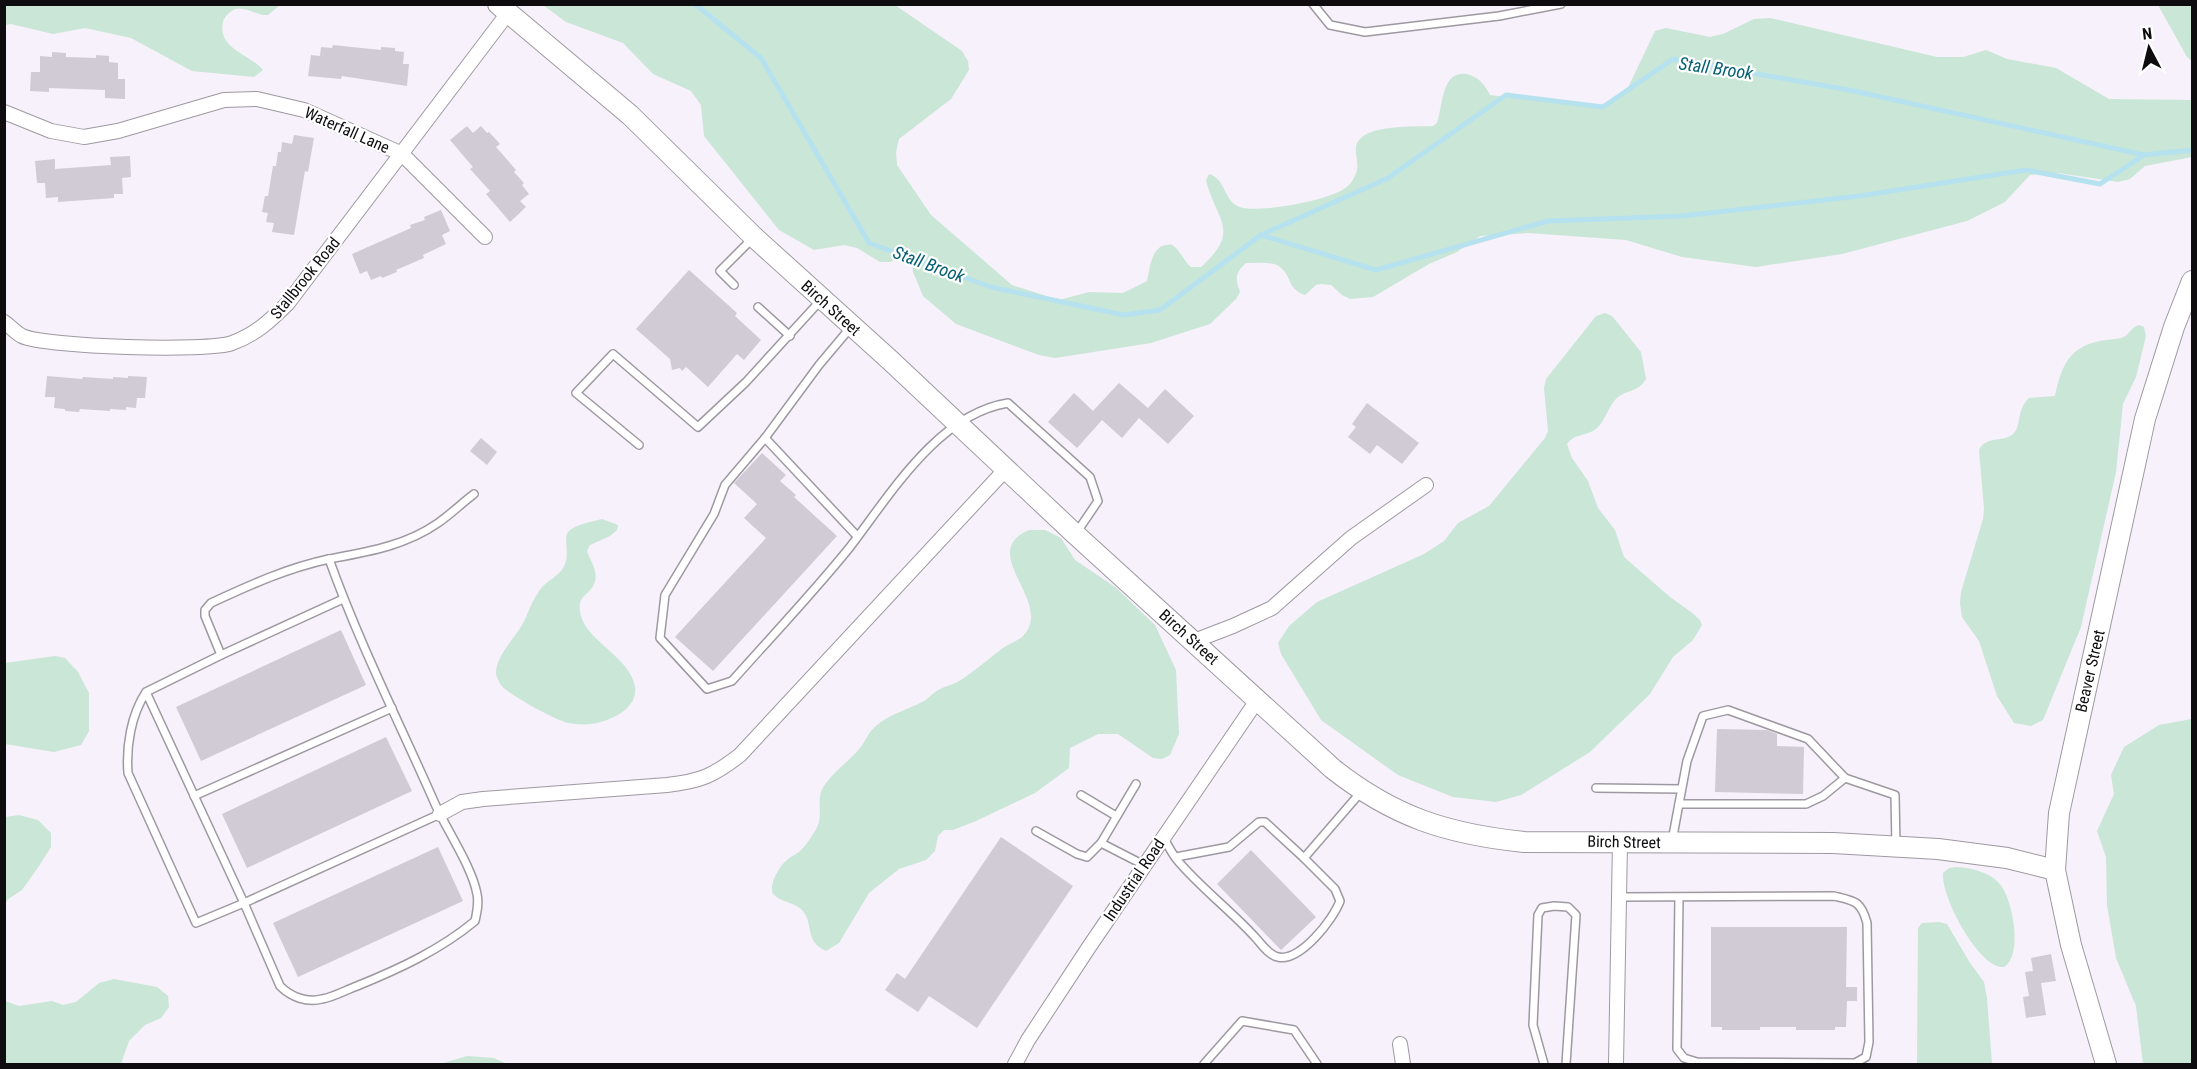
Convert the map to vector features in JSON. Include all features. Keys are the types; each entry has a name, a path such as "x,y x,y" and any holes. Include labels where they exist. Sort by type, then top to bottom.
{"street":[{"name":"Stallbrook Road","path":"4,322 23,337 52,342 124,347 202,348 231,344 255,332 288,303 402,154 503,9"},
{"name":"Birch Street","path":"503,9 630,115 754,237 891,361 1075,534 1333,769 1362,791 1428,824 1472,836 1524,842 1833,843 1938,849 2007,858 2055,870"},
{"name":"Waterfall Lane","path":"4,112 51,131 84,137 118,130 224,100 257,99 304,110 402,154 485,237"},
{"name":"Beaver Street","path":"2106,1065 2071,945 2055,870 2059,813 2145,419 2174,327 2193,280"},
{"path":"440,814 462,802 483,799 667,785 692,782 710,776 740,755 1006,469"},
{"path":"1194,641 1233,627 1272,608 1351,538 1426,485"},
{"name":"Industrial Road","path":"1015,1065 1028,1040 1144,865 1258,699"},
{"path":"1616,1065 1620,842"},
{"path":"1400,1044 1403,1065"}],"lane":[{"path":"1313,4 1329,25 1365,32 1500,16 1561,4"},
{"path":"734,285 720,271 754,237"},
{"path":"639,445 576,393 613,354 698,428 746,382 822,300"},
{"path":"758,307 790,336"},
{"path":"851,327 819,365 765,438 724,485 714,513 665,595 660,638 707,689 732,681 857,536 918,459 958,424 994,405 1008,403 1090,477 1098,501 1075,534"},
{"path":"765,438 857,536"},
{"path":"221,655 206,616 205,610 211,603 268,577 304,564 382,549 404,541 438,523 474,494"},
{"path":"146,692 280,986 288,994 304,999 322,999 397,970 455,938 475,921 477,894 343,599 329,559"},
{"path":"343,599 146,692 136,707 126,754 128,773 196,923 440,814"},
{"path":"195,796 392,708"},
{"path":"1672,843 1687,761 1703,716 1728,710 1808,739 1845,778 1895,795 1896,847"},
{"path":"1679,804 1806,804 1823,796 1845,778"},
{"path":"1036,831 1077,854 1087,857 1101,843 1136,784"},
{"path":"1596,788 1681,789"},
{"path":"1304,858 1362,791"},
{"path":"1081,795 1116,816"},
{"path":"1163,837 1176,857 1272,954 1289,958 1300,952 1336,913 1340,901 1335,889 1265,822 1259,822 1229,847 1176,857"},
{"path":"1101,843 1144,865"},
{"path":"1620,897 1834,896 1855,901 1863,909 1867,923 1869,1042 1866,1057 1856,1063 1696,1062 1684,1059 1677,1049 1679,897"},
{"path":"1544,1065 1533,1025 1538,915 1542,908 1554,906 1568,907 1576,915 1566,1065"},
{"path":"1204,1065 1242,1021 1294,1030 1317,1065"}],"green space":[{"path":"4,5 280,5 268,15 235,9 224,20 222,31 225,39 263,70 254,77 192,71 131,38 85,28 53,34 11,24 5,25"},
{"path":"543,5 895,5 962,51 968,61 969,70 951,99 899,139 896,152 897,165 931,215 1012,285 1059,300 1089,292 1123,293 1147,281 1154,254 1162,246 1172,245 1191,267 1201,267 1220,244 1223,234 1223,225 1206,180 1209,174 1219,181 1232,202 1243,208 1266,208 1315,200 1349,185 1356,174 1356,146 1367,134 1384,129 1433,126 1437,123 1445,90 1453,76 1461,74 1474,77 1482,83 1490,95 1592,107 1613,102 1625,94 1655,31 1666,28 1710,37 1723,34 1754,19 1770,18 1937,57 1963,57 1986,50 2007,59 2056,68 2109,99 2192,100 2192,157 2145,166 2130,179 2118,182 2058,173 2030,175 2005,202 1967,221 1842,254 1756,267 1682,257 1626,240 1528,233 1480,236 1457,252 1429,264 1373,297 1350,299 1331,285 1321,284 1316,285 1305,295 1292,286 1284,271 1277,265 1246,263 1237,276 1240,292 1236,299 1210,324 1151,343 1055,358 1039,355 956,324 923,296 913,272 911,255 890,262 880,262 857,248 844,245 814,250 779,230 704,136 701,105 691,91 653,74 623,43 566,22"},
{"path":"2158,5 2192,5 2192,61 2187,57"},
{"path":"1605,313 1612,316 1641,352 1646,379 1639,387 1615,400 1597,428 1576,437 1567,444 1572,458 1588,481 1598,508 1615,530 1624,557 1691,612 1702,625 1693,640 1673,657 1650,694 1590,752 1521,795 1496,802 1453,797 1398,775 1321,720 1281,654 1278,643 1289,626 1317,602 1424,554 1444,541 1458,523 1489,506 1545,438 1548,431 1544,388 1546,379 1596,316"},
{"path":"2139,325 2144,327 2146,336 2136,377 2123,404 2116,472 2081,627 2043,720 2031,726 2014,723 1997,696 1979,641 1962,617 1960,603 1961,592 1983,519 1979,450 1986,442 2009,437 2016,431 2022,408 2029,398 2055,396 2065,365 2074,353 2093,343 2124,337"},
{"path":"602,519 618,525 617,530 610,536 590,545 587,551 596,577 593,586 580,603 581,616 591,634 626,667 632,677 635,695 627,708 605,721 590,724 568,723 533,707 505,689 497,677 497,667 502,654 522,625 533,600 544,585 563,569 567,557 568,532 579,525"},
{"path":"1029,530 1045,530 1061,538 1075,560 1115,587 1155,625 1176,670 1179,734 1170,755 1162,759 1153,758 1118,734 1098,734 1070,748 1069,768 1035,793 976,821 953,830 944,830 938,836 935,851 926,860 899,869 869,893 839,943 826,951 814,942 802,910 774,895 772,887 775,877 784,863 807,843 818,826 820,797 824,786 860,748 873,728 886,719 924,701 938,690 959,681 1003,648 1022,637 1030,624 1030,610 1012,565 1010,552 1015,540"},
{"path":"55,656 65,658 78,672 89,693 89,731 81,745 54,752 5,744 5,663"},
{"path":"2192,719 2192,1064 2143,1064 2136,1006 2116,958 2107,905 2106,857 2097,831 2114,794 2111,775 2124,747 2159,725"},
{"path":"19,815 38,820 51,833 51,847 22,890 8,899 5,904 5,817"},
{"path":"1949,868 1976,870 1988,875 1998,882 2006,895 2010,905 2015,941 2010,961 2004,967 1998,967 1977,950 1953,910 1947,896 1943,873"},
{"path":"1922,923 1947,924 1984,982 1992,1064 1917,1064 1918,928"},
{"path":"114,979 157,987 168,996 169,1007 161,1018 145,1025 129,1041 121,1064 5,1064 5,1001 19,1006 52,1001 63,1005 76,1002 99,983"},
{"path":"467,1056 494,1058 507,1064 440,1064"}],"building":[{"path":"333,45 381,50 381,47 395,48 395,51 404,52 403,64 409,64 407,86 342,76 341,79 308,76 311,55 320,56 321,47 332,48"},
{"path":"52,52 66,53 66,57 109,56 109,62 118,63 118,79 125,79 125,99 105,98 105,90 49,88 49,92 30,91 31,72 40,72 40,56 52,57"},
{"path":"467,126 473,133 481,126 500,144 496,147 516,170 514,172 524,183 522,185 529,194 520,201 526,207 510,222 486,194 490,191 470,169 473,167 450,140"},
{"path":"294,135 314,138 308,172 305,171 294,235 272,232 274,223 266,222 268,213 262,212 265,196 268,196 273,166 276,166 282,142 292,144"},
{"path":"130,156 131,177 122,178 123,194 114,194 114,198 58,202 58,197 46,198 45,183 37,183 35,161 55,159 55,169 111,165 110,157"},
{"path":"441,210 450,231 442,235 446,244 423,255 424,258 382,278 381,276 371,280 367,271 360,274 352,254 411,228 410,225 425,220 424,217"},
{"path":"689,270 737,313 735,316 761,340 744,360 737,354 708,387 686,367 682,371 680,368 672,370 670,359 636,329"},
{"path":"47,376 82,379 83,377 113,379 113,377 128,378 128,376 147,377 145,398 137,398 136,408 126,407 126,410 65,411 65,409 54,408 55,397 45,397"},
{"path":"1119,383 1148,408 1165,389 1194,416 1168,444 1139,418 1122,438 1102,420 1077,448 1048,422 1074,393 1093,411"},
{"path":"1367,403 1419,443 1402,464 1377,445 1370,454 1348,437 1356,427 1352,424"},
{"path":"481,438 497,452 487,465 470,451"},
{"path":"762,453 786,475 780,481 796,495 794,497 837,536 713,671 675,637 766,538 744,518 757,504 734,483"},
{"path":"341,630 366,685 201,761 176,707"},
{"path":"1717,729 1767,730 1777,734 1777,746 1804,747 1803,794 1715,792"},
{"path":"386,737 412,791 247,868 222,814"},
{"path":"1001,837 1073,886 977,1028 929,996 918,1012 885,990 897,973 905,979"},
{"path":"438,847 463,901 298,977 273,923"},
{"path":"1251,850 1316,917 1281,950 1217,884"},
{"path":"1711,927 1847,927 1846,987 1857,987 1857,1001 1847,1001 1846,1027 1835,1027 1835,1030 1760,1027 1760,1030 1722,1030 1722,1027 1711,1027"},
{"path":"2051,954 2056,981 2041,983 2046,1015 2026,1018 2023,997 2029,996 2025,972 2033,971 2031,958"}],"waterway":[{"name":"Stall Brook","path":"695,4 761,58 869,243 991,287 1124,315 1160,310 1261,235 1388,178 1506,95 1603,107 1673,59 1854,91 2144,155 2192,150"},
{"name":"Stall Brook","path":"1261,235 1376,270 1548,221 1682,216 1859,196 2026,170 2100,184 2144,155"}]}
